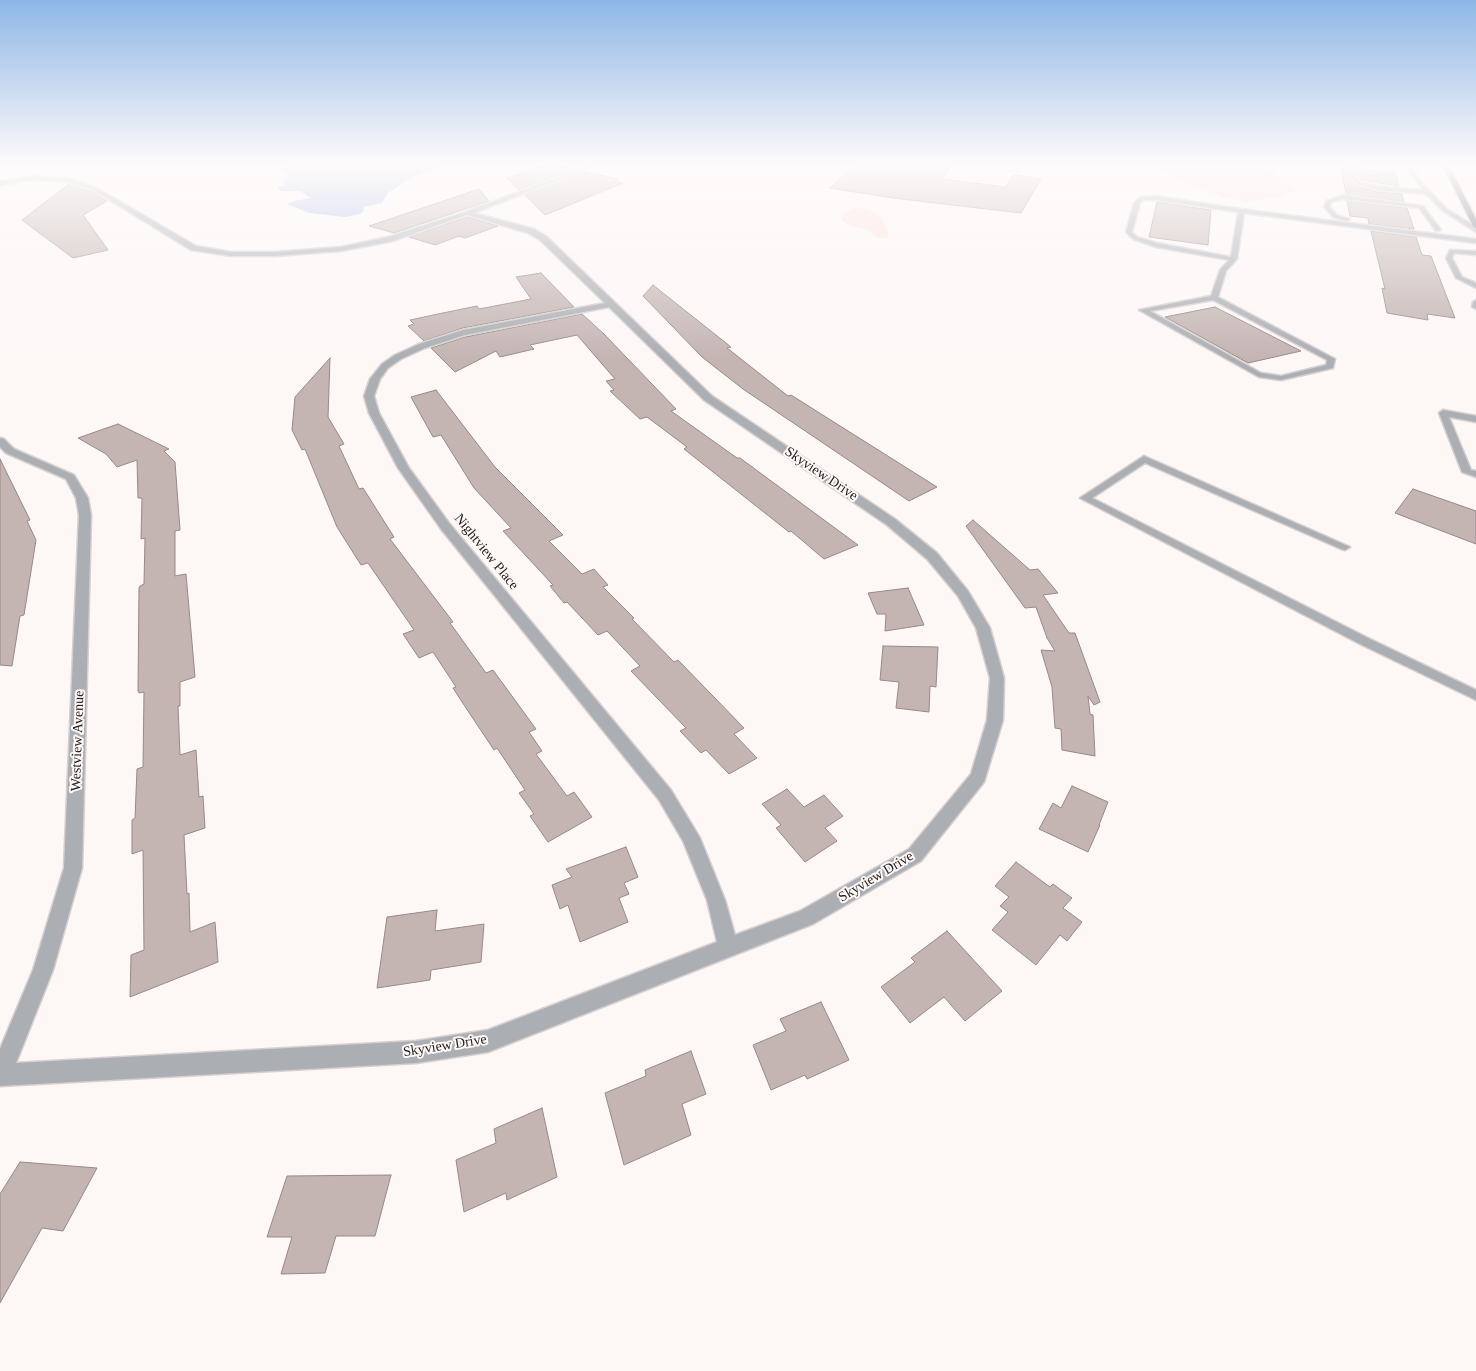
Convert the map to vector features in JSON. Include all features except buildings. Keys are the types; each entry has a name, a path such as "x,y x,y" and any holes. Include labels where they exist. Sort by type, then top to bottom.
{"street":[{"path":"164,230 194,248 211,252 276,254 348,248 397,237 417,230"},
{"name":"Skyview Drive","path":"0,1075 416,1052 488,1041 806,918 915,855 978,777 995,720 997,678 983,628 963,594 932,556 891,522 708,398 543,238 526,230"},
{"name":"Nightview Place","path":"611,304 463,333 422,346 398,357 385,366 375,379 369,396 374,413 404,468 445,526 665,795 691,838 716,900 728,947"},
{"name":"Westview Avenue","path":"0,441 10,451 70,477 82,498 86,515 73,868 44,970 0,1075"}],"lane":[{"path":"1130,230 1129,232 1135,238 1156,245 1234,259"},
{"path":"1214,298 1223,270 1234,259 1238,230"},
{"path":"1390,230 1476,241"},
{"path":"1438,230 1476,234"},
{"path":"1476,253 1452,251 1449,258 1459,278 1476,286"},
{"path":"1214,298 1332,359 1330,366 1281,378 1259,376 1143,310 1214,298"},
{"path":"1476,302 1476,307"},
{"path":"1476,419 1443,413 1467,472 1476,474"},
{"path":"1345,547 1144,459 1085,498 1476,695"}],"shaded area":[{"path":"867,230 887,230 889,234 887,238 878,238"}]}
